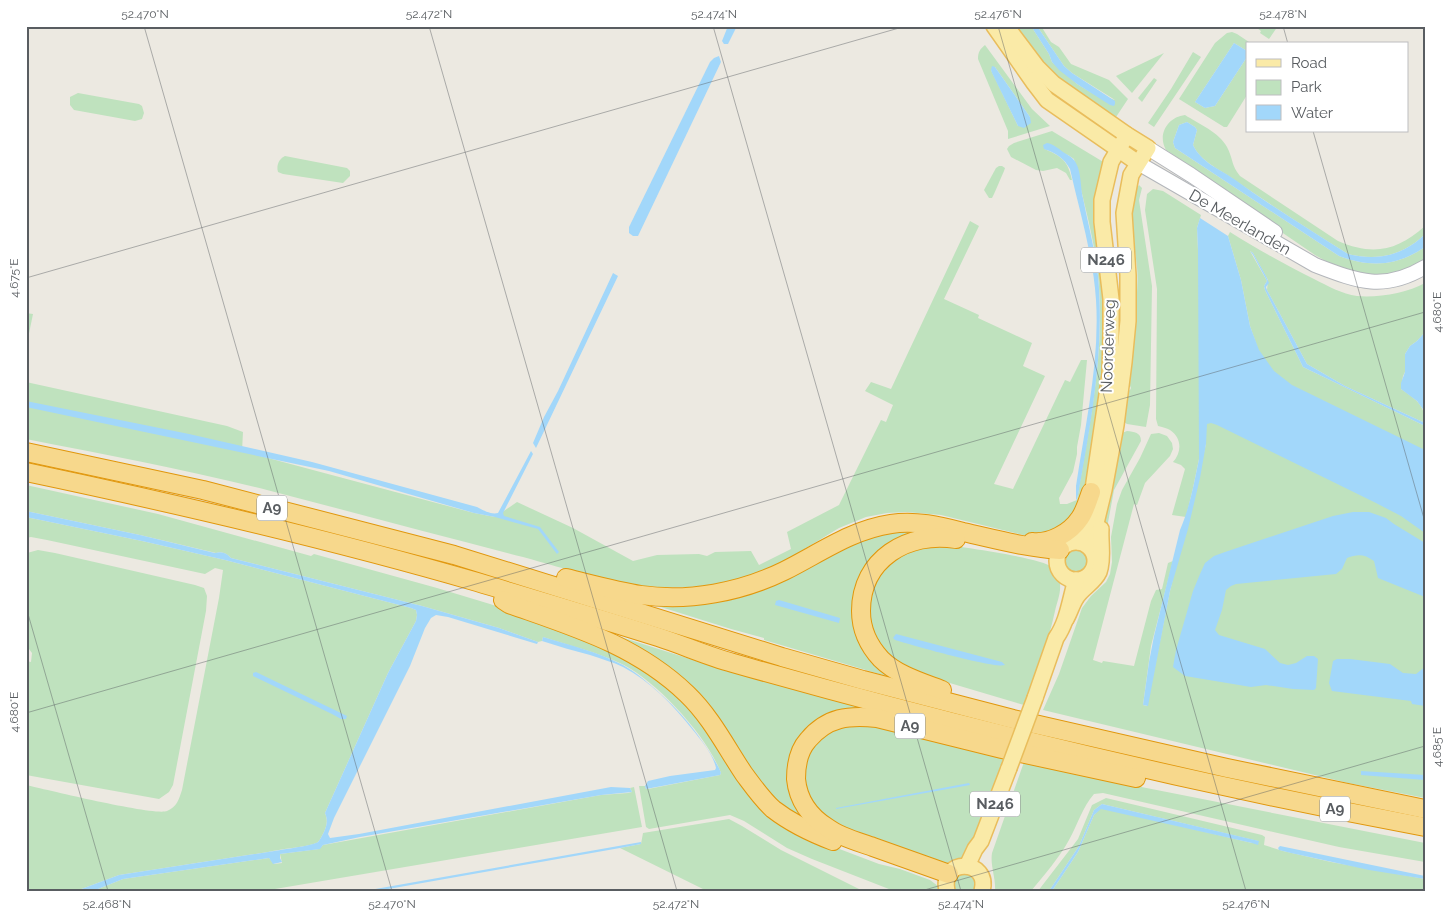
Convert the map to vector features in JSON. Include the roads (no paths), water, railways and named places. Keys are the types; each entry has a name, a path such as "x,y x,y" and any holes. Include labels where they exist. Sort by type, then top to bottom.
{"highway":[{"name":"A9","path":"26,452 203,490 454,555 791,660 1013,719 1227,768 1425,809"},
{"name":"A9","path":"26,472 184,505 327,541 472,581 661,638 727,662 1056,748 1245,791 1425,827"},
{"path":"1003,541 1020,540 1035,542 1049,540 1061,535 1081,517 1098,491"},
{"name":"A9","path":"454,555 498,560 629,593 685,597 726,591 747,585 778,574 838,541 872,528 894,524 914,523 941,527 1046,549 1058,556"},
{"name":"A9","path":"1013,719 917,681 883,661 873,650 864,630 861,614 862,594 872,571 883,558 895,549 919,539 952,539 1058,556"},
{"name":"A9","path":"472,581 509,604 621,646 644,659 669,677 688,695 708,719 761,796 772,808 788,819 823,837 947,882"},
{"name":"A9","path":"947,882 828,829 816,820 807,809 798,792 796,774 799,756 805,743 816,730 830,722 848,717 877,718 1002,749 1125,776 1204,791 1245,791"}],"main road":[{"path":"994,26 1047,100 1138,163"},
{"path":"1006,26 1036,67 1054,84 1148,148"},
{"name":"Noorderweg","path":"1056,638 1062,630 1076,598 1083,589 1092,583 1098,573 1101,557 1098,491 1110,374 1111,342 1111,300 1102,222 1102,200 1111,162 1127,135"},
{"name":"Noorderweg","path":"1085,545 1089,516 1098,491 1116,425 1128,321 1128,275 1124,213 1131,175 1148,148"},
{"name":"De Meerlanden","path":"1148,148 1319,262 1346,277"},
{"name":"De Meerlanden","path":"1138,163 1315,265 1346,277 1370,283 1392,281 1416,272 1425,266"},
{"path":"1071,579 1058,568 1058,556 1068,543 1085,545"},
{"name":"N246","path":"1071,579 1088,576 1094,566 1095,559 1085,545"},
{"name":"Noorderweg","path":"1066,619 1071,579"},
{"name":"Noorderweg","path":"972,868 981,851 981,840 1056,638 1057,626 1071,579"},
{"path":"947,882 954,869 960,866 972,868 983,881 982,891"}],"water":[{"path":"728,26 737,26 728,44 724,44 722,41"},
{"path":"1031,26 1037,26 1064,66 1115,101 1114,106 1077,84 1059,70 1052,62"},
{"path":"1234,43 1246,50 1246,59 1215,106 1205,108 1195,102"},
{"path":"719,56 721,62 638,236 633,236 629,233 629,227 710,62"},
{"path":"992,66 995,67 1030,117 1031,123 1024,128 1018,126 992,73"},
{"path":"1187,122 1197,130 1193,145 1206,161 1348,254 1369,257 1389,255 1408,247 1425,234 1425,247 1404,258 1384,263 1362,262 1339,256 1175,148 1173,142 1179,125"},
{"path":"1047,143 1071,157 1078,166 1098,276 1100,331 1098,358 1088,440 1076,501 1076,486 1094,370 1097,323 1096,300 1089,250 1070,169 1059,156 1044,149 1043,145"},
{"path":"1200,218 1228,236 1241,280 1250,326 1259,350 1274,371 1292,385 1425,450 1425,533 1401,516 1376,503 1217,425 1207,424 1206,444 1200,478 1170,591 1148,706 1143,705 1154,636 1199,459 1197,228"},
{"path":"1250,251 1266,276 1269,283 1266,287 1267,290 1307,364 1345,386 1425,423 1425,426 1303,367 1265,290 1264,286 1267,281"},
{"path":"613,273 618,276 536,448 533,443 544,417"},
{"path":"1425,332 1425,412 1417,401 1401,389 1401,383 1405,372 1405,354 1410,346"},
{"path":"26,401 189,434 312,462 493,513 498,513 531,451 533,454 503,513 504,516 540,527 559,552 557,554 538,529 474,513 329,471 26,407"},
{"path":"26,511 215,553 222,552 231,558 422,606 499,628 538,642 537,644 448,617 436,615 431,618 410,666 334,818 328,834 330,838 611,787 630,788 632,792 601,795 360,837 323,845 320,849 280,854 282,862 273,864 269,858 123,879 93,891 76,891 119,875 294,848 318,842 326,825 327,818 325,813 388,673 416,621 417,615 416,610 411,608 225,560 26,517"},
{"path":"1353,512 1369,512 1386,518 1425,543 1425,597 1378,578 1374,561 1361,555 1347,558 1342,569 1336,574 1236,584 1226,590 1215,630 1219,635 1265,649 1280,663 1288,665 1296,663 1307,656 1314,656 1318,659 1316,688 1314,690 1293,689 1266,685 1251,687 1185,676 1173,667 1193,591 1205,563 1214,556 1225,552 1333,516"},
{"path":"779,600 840,618 839,623 775,605 776,601"},
{"path":"896,634 1002,662 1005,665 970,660 918,647 895,640 893,638"},
{"path":"543,637 604,656 623,665 639,676 664,697 673,706 690,725 701,739 677,711 642,679 623,667 542,641"},
{"path":"1337,659 1390,664 1403,673 1416,674 1425,667 1425,706 1412,704 1411,701 1332,691 1329,683 1333,661"},
{"path":"256,672 347,716 346,719 341,719 253,676 253,673"},
{"path":"710,753 719,768 720,775 646,789 645,786 648,781 715,770 716,768"},
{"path":"1361,771 1425,775 1425,780 1361,775"},
{"path":"969,783 970,785 836,809 836,808"},
{"path":"1102,804 1259,841 1258,845 1101,809 1094,815 1078,852 1052,891 1049,891 1079,846 1094,810"},
{"path":"641,842 641,844 620,848 377,891 364,891"},
{"path":"1280,846 1425,876 1425,879 1369,870 1291,853 1279,850"}]}
